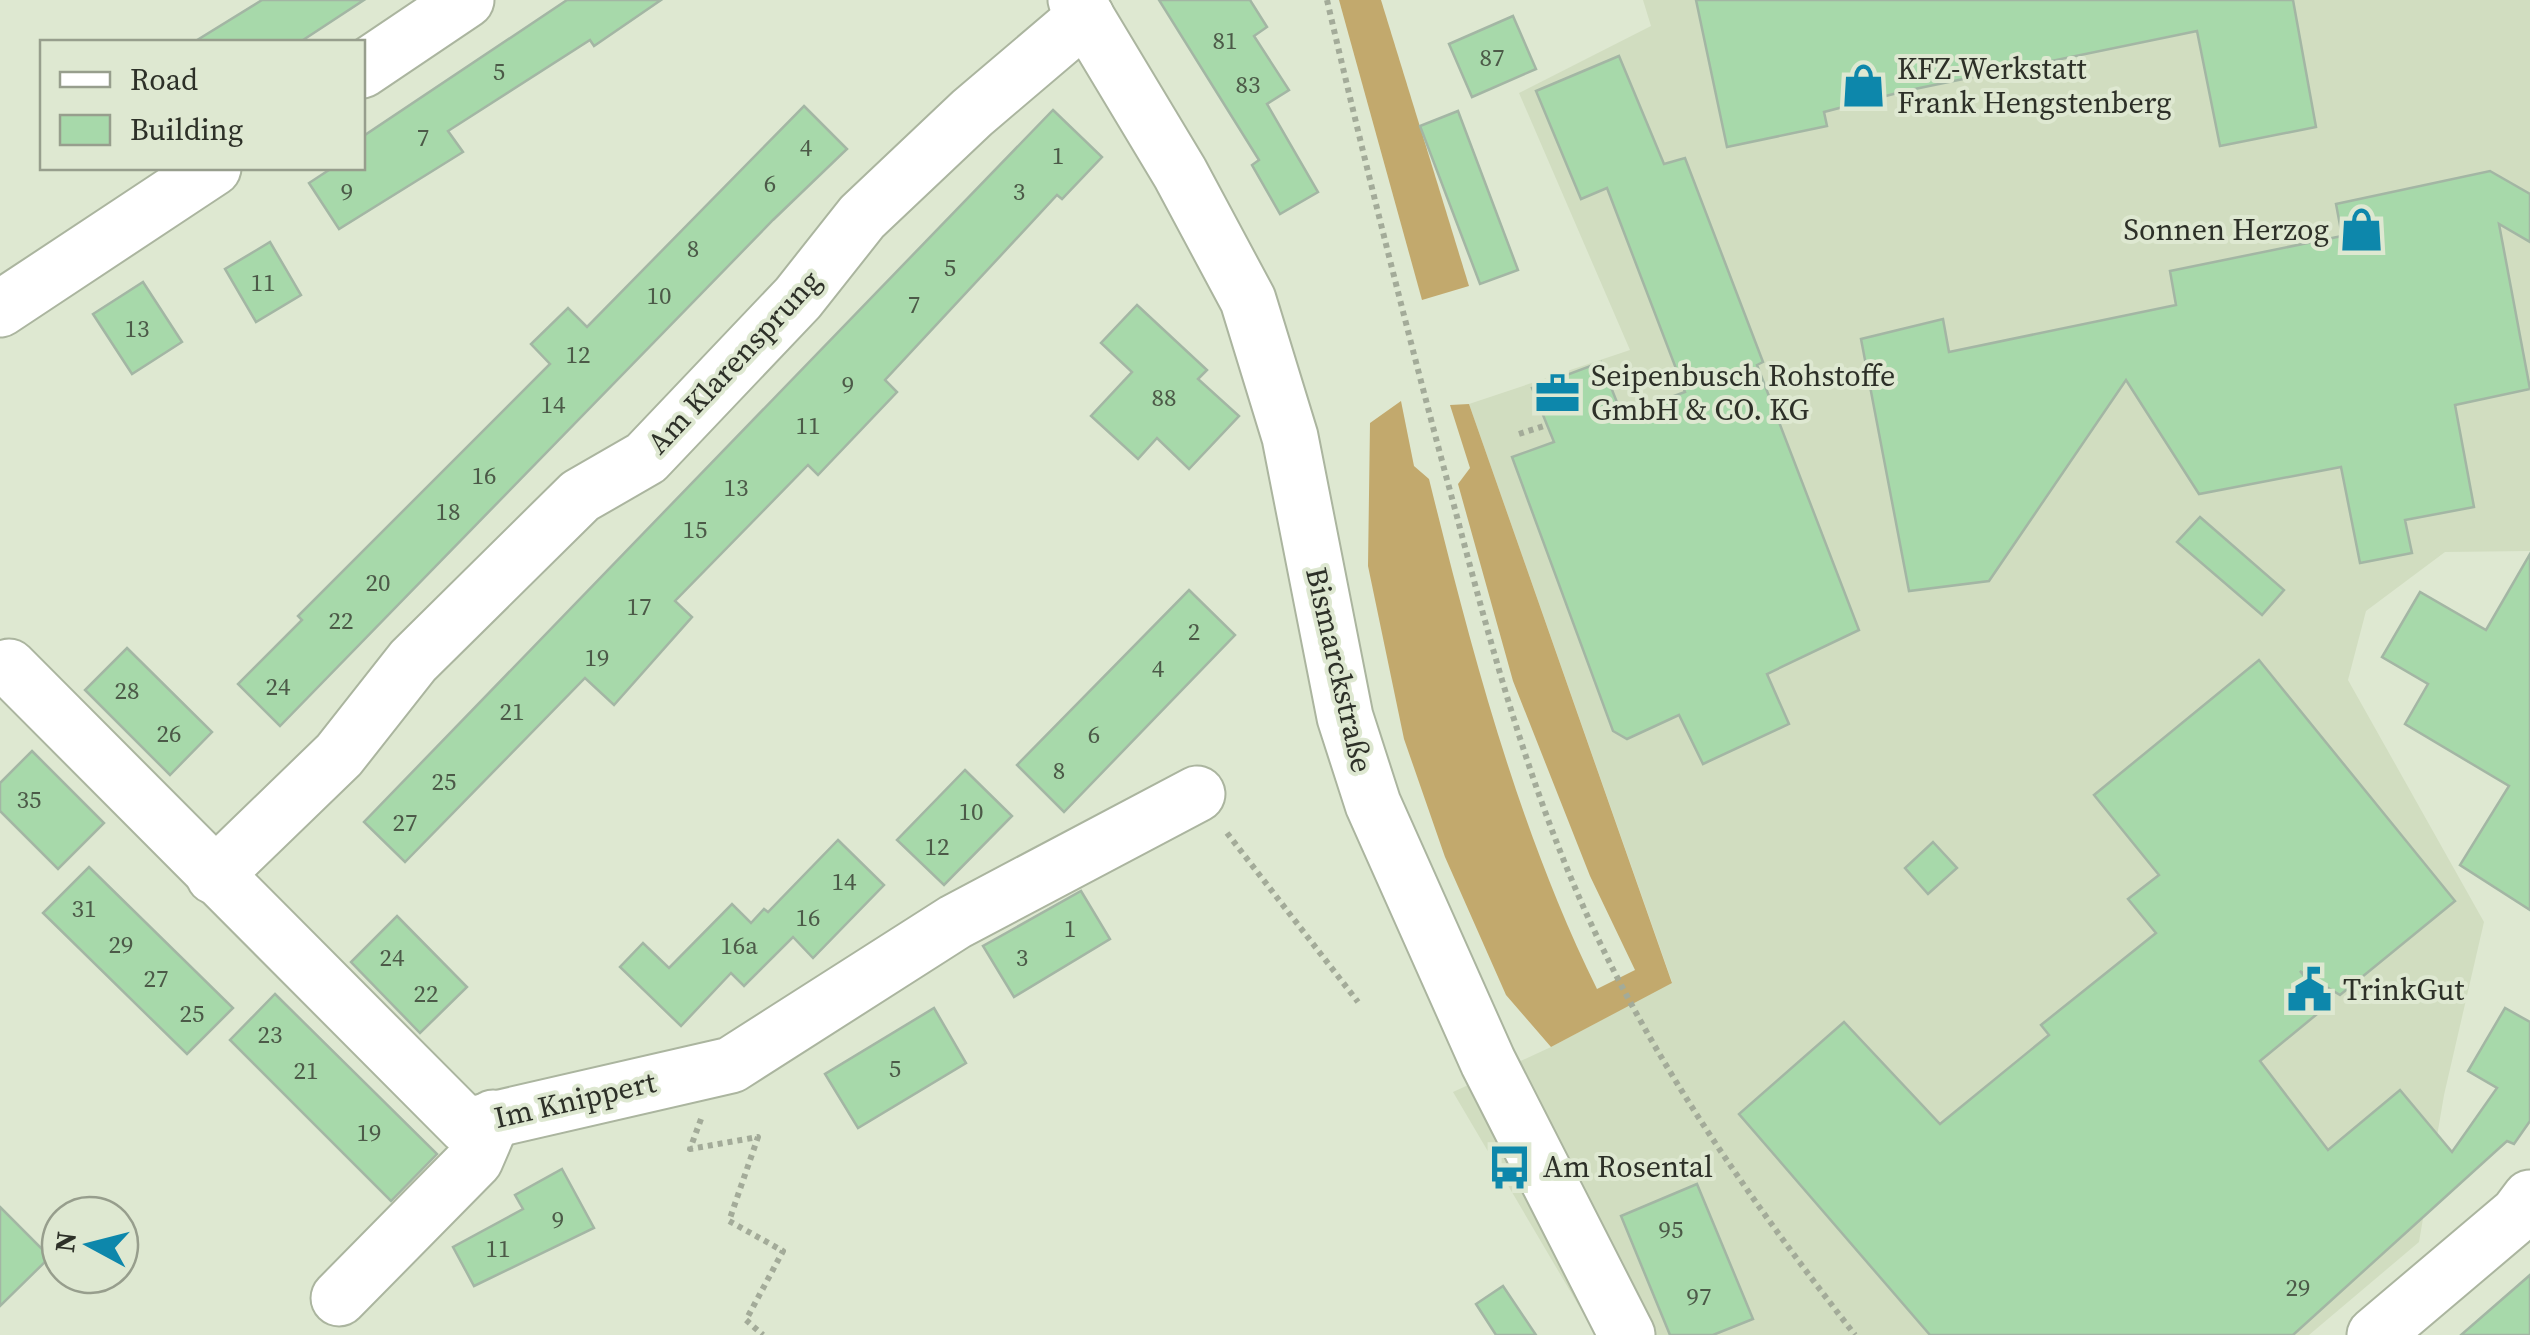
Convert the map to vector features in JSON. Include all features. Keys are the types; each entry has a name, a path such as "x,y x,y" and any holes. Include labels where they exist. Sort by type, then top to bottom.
{"street":[{"path":"365,68 466,0"},
{"name":"Am Klarensprung","path":"214,876 339,756 412,661 580,496 646,458 798,298 862,218 1081,8"},
{"name":"Bismarckstraße","path":"1081,8 1248,300 1290,437 1345,717 1373,804 1488,1062 1627,1335"},
{"path":"0,309 211,170"},
{"name":"Im Knippert","path":"9,667 466,1126 731,1064 955,922 1196,794"},
{"path":"340,1298 475,1160 493,1118"},
{"path":"2375,1335 2518,1214 2530,1198"}],"path":[{"path":"1327,0 1390,268 1497,666 1532,771 1603,949 1709,1135 1854,1335"},
{"path":"1519,434 1547,424"},
{"path":"1196,794 1358,1002"},
{"path":"696,1072 715,1080 690,1149 758,1137 729,1221 783,1250 746,1320 764,1335"}],"shaded area":[{"path":"1339,0 1381,0 1469,286 1422,300"},
{"path":"1643,0 2530,0 2530,551 2445,552 2366,611 2348,680 2484,922 2444,1095 2419,1242 2309,1335 1596,1335 1453,1092 1551,1047 1672,982 1469,404 1630,350 1519,93 1651,26"},
{"path":"1401,401 1414,466 1429,479 1480,674 1520,803 1597,989 1635,970 1590,876 1513,681 1458,484 1470,468 1450,405 1469,404 1672,983 1551,1047 1506,995 1445,857 1404,739 1368,566 1370,423"}],"building":[{"path":"262,0 364,0 303,40 197,40"},
{"path":"567,0 661,0 594,46 590,40 448,131 463,152 339,229 309,183 329,170 365,170 365,135"},
{"path":"1159,0 1250,0 1267,27 1254,36 1289,90 1267,104 1318,192 1280,214 1252,165 1259,160"},
{"path":"1696,0 2293,0 2316,127 2220,146 2197,31 1905,91 1824,112 1827,126 1727,147"},
{"path":"1513,16 1536,69 1472,97 1449,44"},
{"path":"1619,56 1664,164 1685,158 1763,362 1757,365 1859,630 1767,674 1789,724 1703,764 1679,715 1627,739 1613,731 1512,457 1554,442 1532,388 1601,362 1622,415 1685,392 1607,188 1581,199 1536,91"},
{"path":"804,106 847,149 773,220 280,726 238,684 302,620 298,616 550,364 531,344 568,308 587,327"},
{"path":"1053,110 1102,157 1062,199 1057,195 885,380 897,392 818,475 808,465 675,601 692,617 614,705 585,678 405,862 364,822"},
{"path":"1458,111 1518,270 1480,284 1420,126"},
{"path":"2490,171 2530,194 2530,242 2499,224 2530,389 2455,405 2474,507 2405,520 2412,553 2360,563 2341,467 2199,494 2126,380 1989,581 1909,591 1861,339 1943,319 1949,352 2176,305 2170,271 2342,236 2336,204"},
{"path":"270,242 301,295 256,322 225,269"},
{"path":"143,282 182,342 132,374 93,314"},
{"path":"1137,305 1207,370 1198,379 1239,416 1189,469 1157,438 1138,459 1091,416 1132,372 1101,343"},
{"path":"2200,517 2284,590 2262,615 2177,542"},
{"path":"2530,554 2530,910 2460,865 2509,786 2405,724 2428,684 2382,657 2420,592 2486,630"},
{"path":"1189,590 1235,635 1064,812 1017,765"},
{"path":"127,648 212,732 170,775 85,690"},
{"path":"2259,660 2455,901 2340,995 2300,971 2328,1005 2260,1061 2328,1150 2400,1090 2452,1152 2497,1088 2468,1071 2505,1008 2530,1022 2530,1121 2514,1144 2507,1141 2293,1335 1930,1335 1739,1114 1844,1022 1940,1124 2049,1035 2041,1025 2156,933 2128,899 2159,875 2094,795"},
{"path":"32,751 104,823 58,869 0,811 0,783"},
{"path":"965,770 1012,816 944,885 897,840"},
{"path":"838,840 884,885 813,958 793,937 744,986 731,973 681,1026 620,967 643,943 669,968 732,904 751,923 764,909 768,912"},
{"path":"1933,842 1957,868 1928,894 1905,868"},
{"path":"89,867 233,1008 187,1054 43,913"},
{"path":"1081,891 1110,939 1014,997 983,946"},
{"path":"397,916 467,987 420,1033 351,962"},
{"path":"275,994 437,1154 391,1201 230,1040"},
{"path":"934,1008 966,1063 858,1128 825,1074"},
{"path":"562,1169 594,1228 474,1286 453,1247 523,1209 515,1195"},
{"path":"1697,1184 1753,1319 1713,1335 1670,1335 1621,1216"},
{"path":"0,1207 40,1247 40,1267 0,1306"},
{"path":"2530,1275 2530,1335 2461,1335"},
{"path":"1503,1286 1536,1335 1496,1335 1476,1304"}],"place":[{"name":"KFZ-Werkstatt Frank Hengstenberg","path":"1864,86"},
{"name":"Sonnen Herzog","path":"2362,230"},
{"name":"Seipenbusch Rohstoffe GmbH & CO. KG","path":"1558,393"},
{"name":"TrinkGut","path":"2310,990"},
{"name":"Am Rosental","path":"1510,1167"}]}
